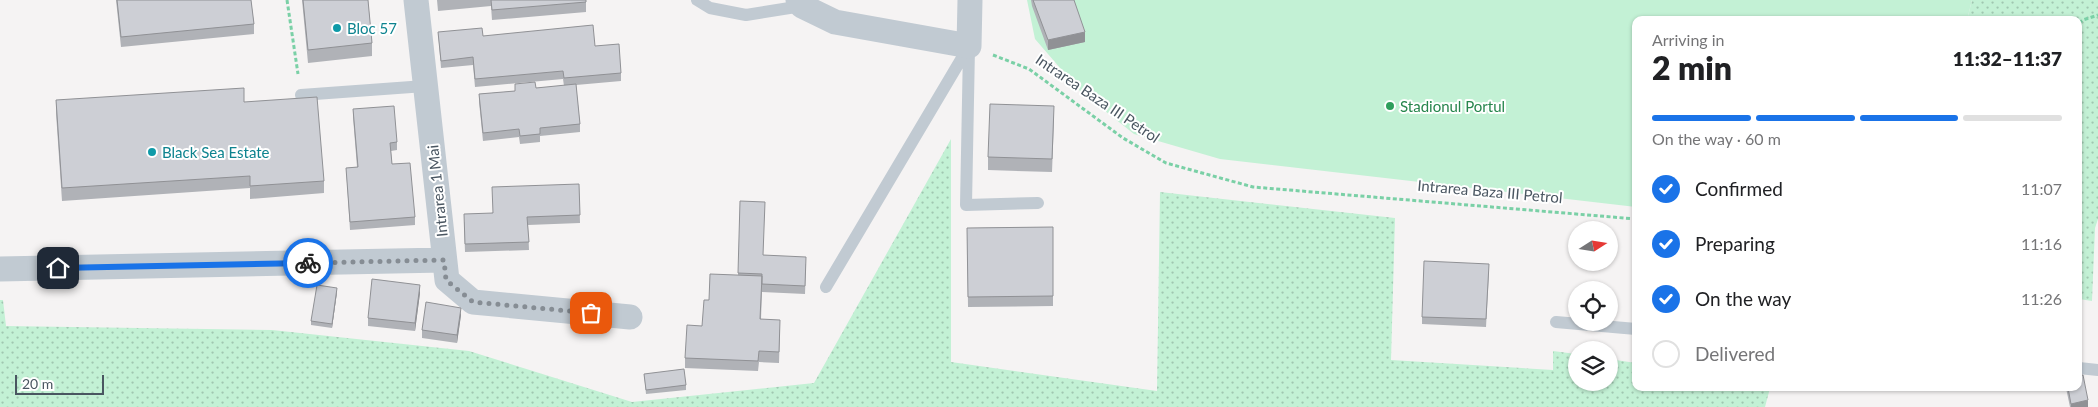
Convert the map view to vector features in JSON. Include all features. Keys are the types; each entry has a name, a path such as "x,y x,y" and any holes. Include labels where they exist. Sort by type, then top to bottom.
{"street":[{"name":"Intrarea 1 Mai","path":"416,0 446,280 473,302 630,317"},
{"path":"800,3 835,22 969,46 970,0"},
{"path":"0,269 444,260"}],"lane":[{"path":"697,0 710,8 746,15 800,3"},
{"path":"969,46 966,205 1038,203"},
{"path":"826,287 969,46"},
{"path":"301,95 425,86"},
{"path":"1556,322 1632,329"},
{"path":"2082,368 2098,370"}],"path":[{"path":"287,0 301,95"},
{"path":"2082,21 2098,15"},
{"name":"Intrarea Baza III Petrol","path":"969,46 1029,69 1123,138 1166,163 1253,187 1632,219"}],"green space":[{"name":"Stadionul Portul","path":"1027,0 1972,0 1968,16 1632,16 1632,207 1220,159 1134,134 1080,91 1035,39"},
{"path":"1972,0 2098,0 2098,219 2095,228 2092,301 2082,299 2082,16 1968,16"},
{"path":"951,139 951,362 1157,391 1160,192 1395,218 1391,360 1553,370 1553,351 1568,353 1568,391 1618,391 1618,360 1632,362 1632,391 1769,391 1765,407 0,407 0,300 3,300 6,326 272,330 469,351 632,402 814,383"}],"building":[{"path":"117,0 251,0 254,24 121,37"},
{"name":"Bloc 57","path":"303,0 368,0 372,43 308,50"},
{"path":"491,0 586,0 586,2 492,10"},
{"path":"1033,0 1074,0 1085,32 1048,40"},
{"path":"593,25 595,46 619,44 621,73 564,78 563,71 475,79 473,57 441,61 438,32 482,28 483,36"},
{"path":"535,82 536,88 576,84 580,124 540,128 540,134 520,136 519,129 483,133 479,94 515,91 515,84"},
{"name":"Black Sea Estate","path":"244,88 244,102 317,97 324,181 250,186 250,176 62,188 56,100"},
{"path":"990,104 1054,106 1052,159 988,157"},
{"path":"394,106 397,142 390,143 392,164 410,163 415,217 350,222 346,168 358,167 353,109"},
{"path":"579,184 580,215 527,217 529,242 465,244 464,214 493,213 492,187"},
{"path":"740,201 765,202 763,255 806,257 805,286 762,284 762,274 738,273"},
{"path":"1053,227 1053,296 968,297 967,228"},
{"path":"1424,261 1489,264 1486,319 1422,317"},
{"path":"710,274 762,276 760,319 780,320 779,352 759,351 758,361 685,358 687,325 702,326 704,300 709,300"},
{"path":"372,279 420,285 415,323 368,318"},
{"path":"317,285 337,288 332,324 311,321"},
{"path":"426,302 461,308 457,335 422,330"},
{"path":"684,369 686,385 646,390 644,374"},
{"path":"2082,375 2088,400 2071,404 2069,391 2082,391"}],"way so far":[{"path":"308,263 444,260 446,280 473,302 591,313"}],"place":[{"name":"Bloc 57","path":"337,28"},
{"name":"Stadionul Portul","path":"1390,106"},
{"name":"Black Sea Estate","path":"152,152"}],"route":[{"path":"58,268 308,263"}]}
